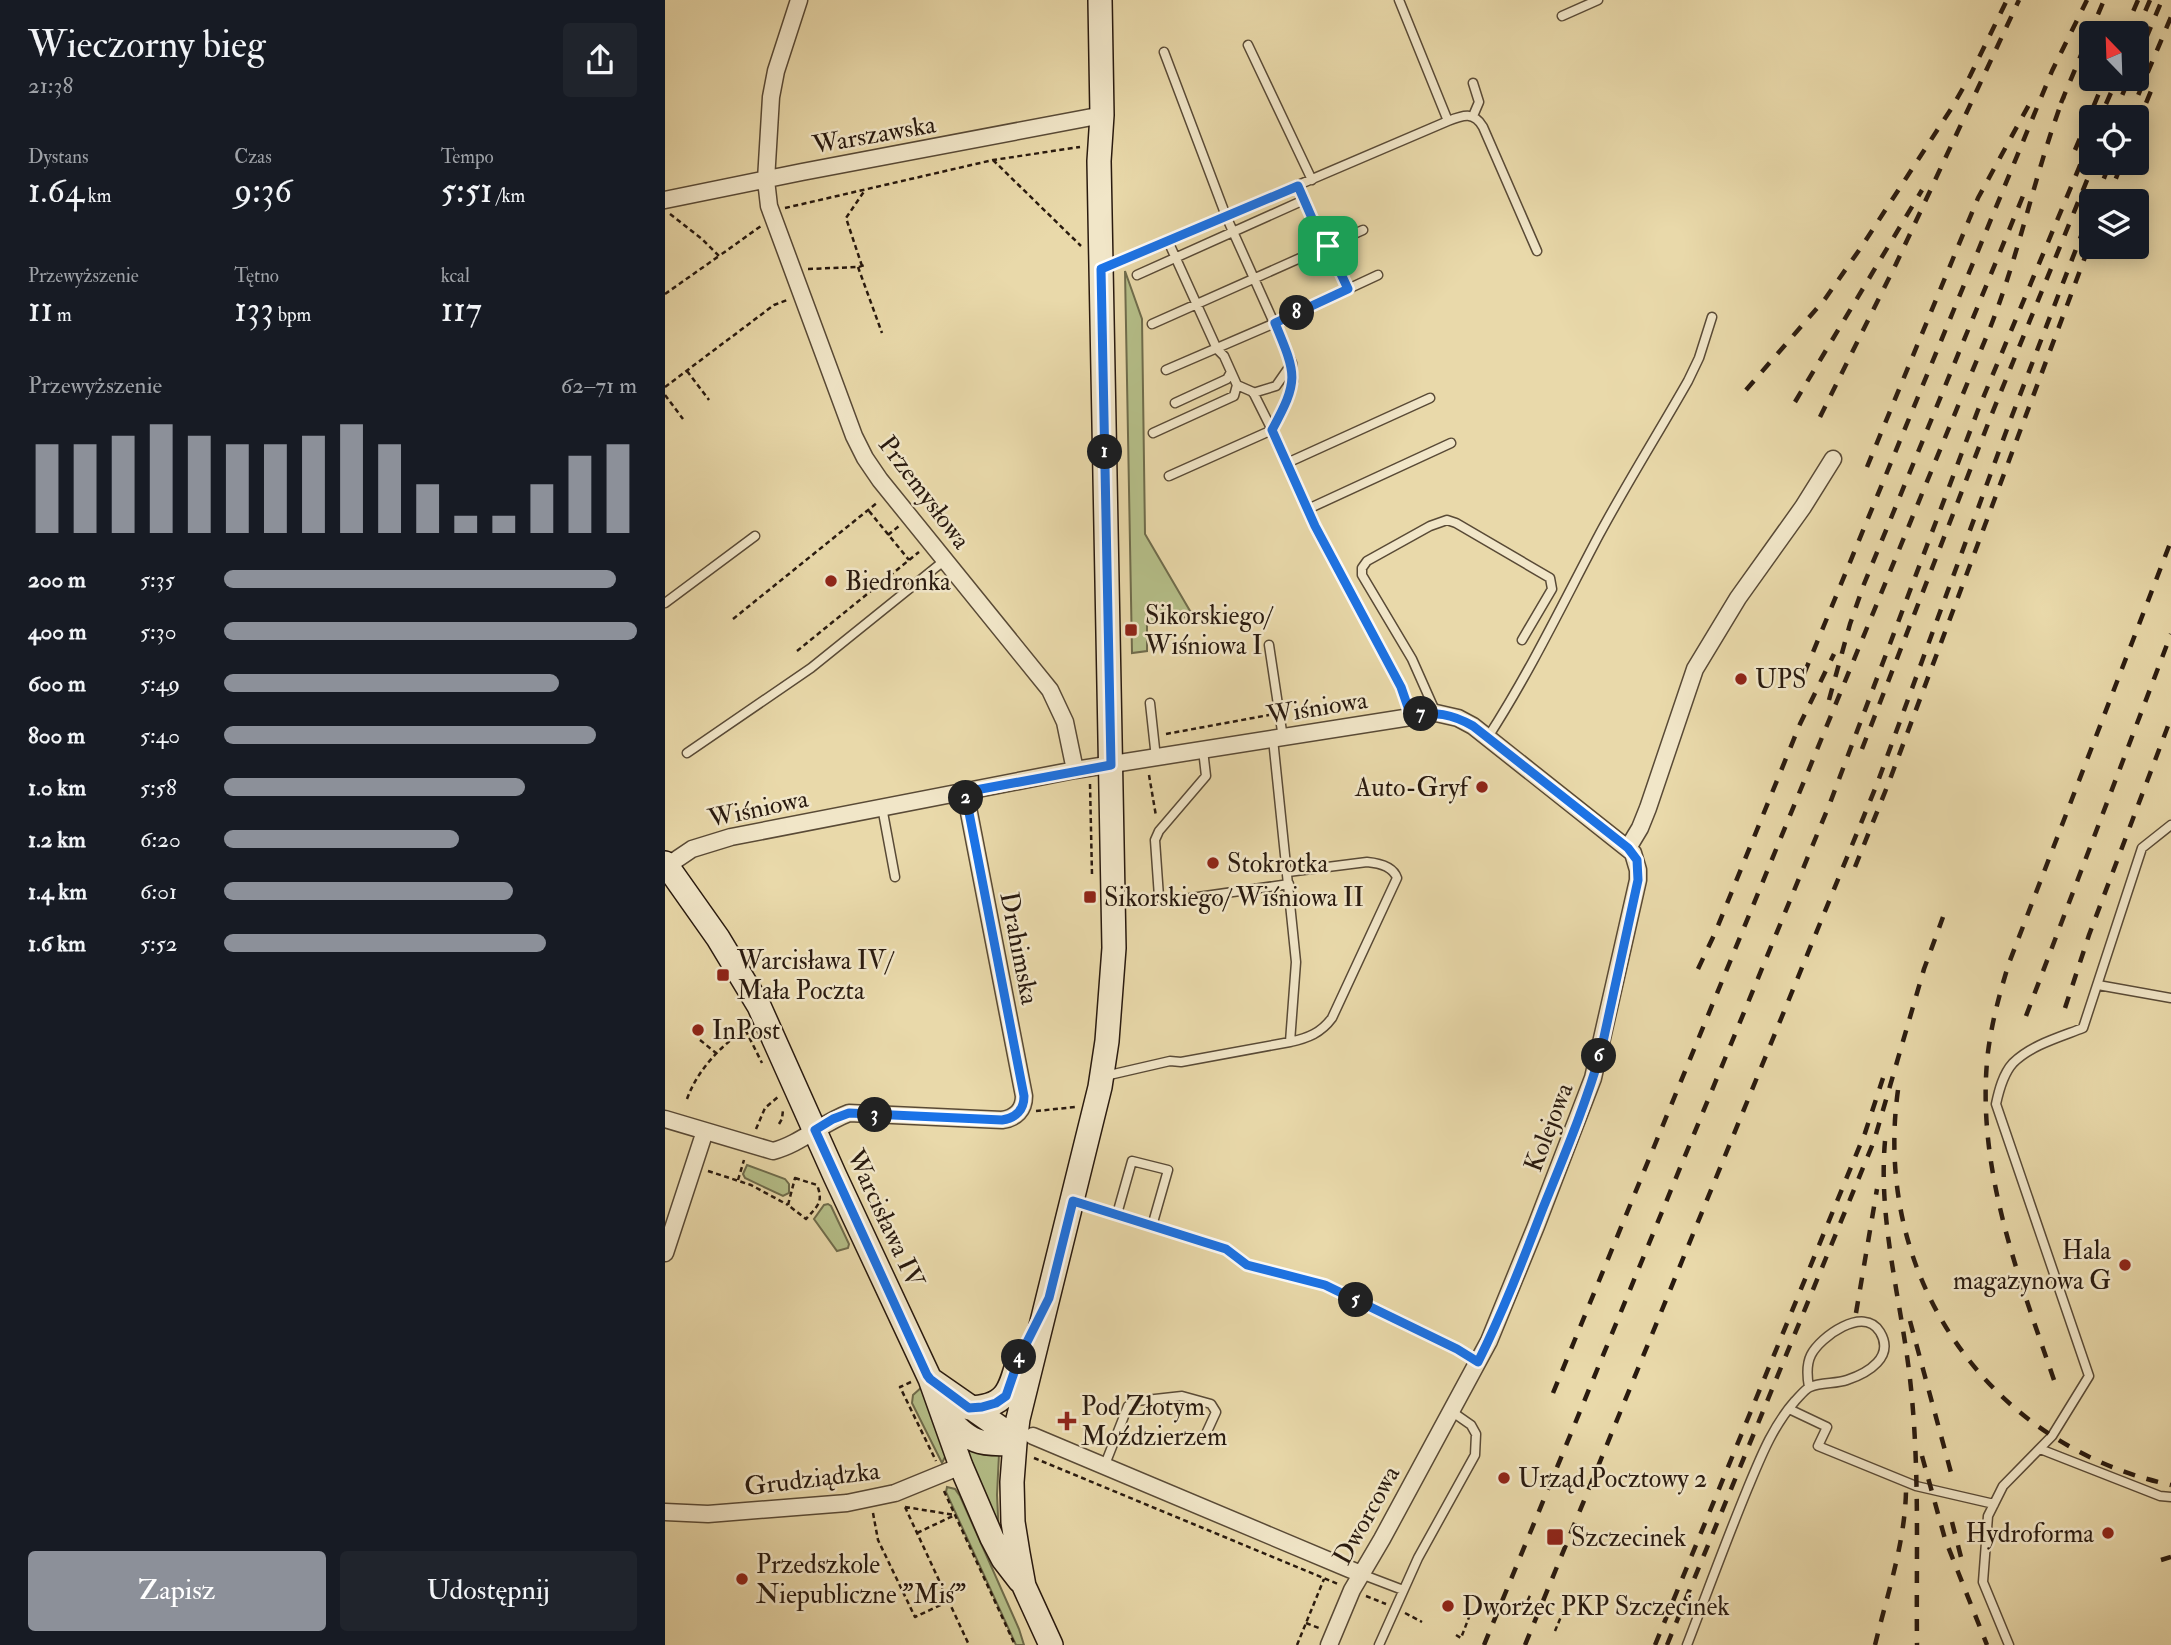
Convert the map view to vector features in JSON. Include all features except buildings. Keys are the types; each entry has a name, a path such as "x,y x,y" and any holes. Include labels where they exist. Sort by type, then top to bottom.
{"street":[{"name":"Przemysłowa","path":"799,0 772,88 766,180 769,206 859,448 880,480 1049,690 1065,722 1075,770"},
{"path":"1046,1640 1024,1586 1013,1522 1012,1482 1026,1445 1019,1419 1102,1076 1114,948 1101,269 1097,153 1092,117 1091,0"},
{"path":"1097,153 1102,114 1100,0"},
{"name":"Warszawska","path":"665,200 1092,117"},
{"path":"1628,848 1648,808 1695,669 1738,598 1804,507 1833,460"},
{"name":"Wiśniowa","path":"666,865 692,849 717,840 882,807 1075,770 1436,713 1458,718 1488,737 1628,848"},
{"name":"Drahimska","path":"965,792 1024,1096 1018,1114"},
{"name":"Kolejowa","path":"1451,1411 1478,1362 1503,1307 1593,1078 1638,880 1637,860 1628,848"},
{"name":"Warcisława IV","path":"666,865 740,972 775,1039 930,1379 941,1411 948,1475 1024,1586"},
{"path":"665,1119 773,1151 786,1147 833,1119 849,1113 1002,1120 1018,1114"},
{"path":"665,1253 705,1131"},
{"path":"969,1408 996,1403 1006,1396 1019,1358 1049,1298"},
{"name":"Warcisława IV","path":"930,1379 1026,1445"},
{"name":"Warcisława IV","path":"941,1411 965,1435 979,1442 992,1445 1026,1445 1104,1467 1361,1574"},
{"name":"Dworcowa","path":"1329,1645 1352,1590 1451,1411"},
{"name":"Grudziądzka","path":"665,1512 708,1514 847,1503 895,1493 948,1475"}],"lane":[{"path":"1399,0 1448,121"},
{"path":"1562,16 1598,0"},
{"path":"1248,45 1313,180"},
{"path":"1164,52 1226,216 1292,363 1293,381 1286,404 1272,430 1168,476"},
{"path":"1473,83 1479,102 1473,116"},
{"path":"1101,269 1463,115 1473,116 1483,127 1537,251"},
{"path":"1298,186 1348,289"},
{"path":"1137,275 1304,200"},
{"path":"1151,324 1363,230"},
{"path":"1168,241 1216,349 1224,356 1237,385 1253,393 1272,430 1307,509 1401,687 1411,716"},
{"path":"1166,370 1378,275"},
{"path":"1488,737 1507,708 1599,535 1688,381 1699,358 1712,317"},
{"path":"1253,393 1276,386 1292,363"},
{"path":"1175,403 1227,379 1231,372"},
{"path":"1153,433 1234,396 1237,385"},
{"path":"1287,463 1430,398"},
{"path":"1307,509 1451,443"},
{"path":"1436,713 1412,659 1362,575 1363,564 1430,526 1447,520 1456,523 1551,578 1552,589 1522,639"},
{"path":"665,603 755,536"},
{"path":"687,753 811,668 945,560"},
{"path":"1269,645 1280,713 1278,738 1296,961 1290,1042"},
{"path":"1150,703 1153,757"},
{"path":"1203,750 1206,776 1159,831 1155,840 1158,893 1162,900 1289,884"},
{"path":"882,807 895,877"},
{"path":"2008,1645 1983,1582 1989,1516 2003,1486 2052,1436 2089,1376 1996,1104 2001,1083 2012,1064 2031,1051 2083,1028 2142,848 2171,825"},
{"path":"1102,1076 1170,1061 1181,1062 1290,1042 1326,1027 1397,878 1393,870 1367,862 1288,872"},
{"path":"2098,985 2171,998"},
{"path":"1117,1214 1132,1161 1168,1170 1152,1226"},
{"path":"1073,1201 1226,1249 1247,1265 1325,1285 1457,1349 1478,1362"},
{"path":"1687,1645 1770,1438 1789,1409 1809,1387 1847,1380 1871,1369 1881,1361 1884,1351 1881,1333 1876,1326 1867,1321 1854,1322 1832,1333 1811,1356 1807,1368 1809,1387"},
{"path":"1104,1467 1128,1406 1137,1401 1182,1396 1211,1404 1216,1412 1205,1436"},
{"path":"1789,1409 1827,1427 1818,1446 1916,1486 1994,1504"},
{"path":"1379,1645 1402,1590 1475,1455 1476,1434 1471,1425 1451,1411"},
{"path":"2040,1449 2160,1496 2171,1497"},
{"path":"1361,1574 1402,1590"}],"path":[{"path":"782,208 993,160 1097,153"},
{"path":"993,160 1083,247"},
{"path":"865,190 846,218 882,333"},
{"path":"665,210 719,256"},
{"path":"665,294 762,226"},
{"path":"804,269 862,266"},
{"path":"665,387 774,305 790,299"},
{"path":"687,370 709,400"},
{"path":"665,395 683,419"},
{"path":"733,619 881,500"},
{"path":"868,511 909,560"},
{"path":"888,535 900,525"},
{"path":"797,651 921,550"},
{"path":"1159,831 1153,757 1168,732 1280,713"},
{"path":"1090,784 1092,881"},
{"path":"687,1099 716,1053 745,1029 766,1072"},
{"path":"700,1040 716,1053"},
{"path":"756,1129 765,1108 778,1097 780,1101"},
{"path":"1018,1114 1081,1106"},
{"path":"779,1124 784,1113 782,1107"},
{"path":"738,1180 744,1160"},
{"path":"701,1168 769,1193 806,1219 820,1202 821,1194 817,1185 795,1178 788,1205"},
{"path":"900,1387 948,1475 955,1516 1015,1645"},
{"path":"1026,1445 1422,1622"},
{"path":"902,1501 969,1645"},
{"path":"905,1507 955,1516"},
{"path":"872,1510 878,1539 915,1617 949,1601"},
{"path":"917,1533 955,1516"},
{"path":"1297,1645 1324,1579"},
{"path":"1521,1616 1531,1593"},
{"path":"1555,1631 1565,1607"},
{"path":"1457,1645 1471,1612"},
{"path":"1306,1623 1319,1628"},
{"path":"1456,1635 1461,1637"}],"green space":[{"path":"1125,271 1142,319 1145,534 1193,616 1147,623 1147,651 1132,653"},
{"path":"747,1165 785,1179 789,1184 789,1193 783,1196 745,1178 743,1174"},
{"path":"828,1204 849,1244 848,1248 837,1251 814,1219 824,1205"},
{"path":"923,1386 946,1455 942,1463 912,1403 913,1395"},
{"path":"958,1439 999,1454 999,1537"},
{"path":"947,1487 955,1489 960,1496 1024,1645 1016,1645 946,1492"}],"railway":[{"path":"1746,390 1825,299 1862,246 1951,109 2007,0"},
{"path":"1820,417 1896,264 2019,0"},
{"path":"1804,674 2052,71 2087,0"},
{"path":"2061,103 2104,0"},
{"path":"2129,21 2138,0"},
{"path":"2141,21 2150,0"},
{"path":"2149,31 2162,0"},
{"path":"2134,105 2171,17"},
{"path":"2075,150 2100,91"},
{"path":"2106,104 2112,91"},
{"path":"2118,105 2124,91"},
{"path":"2145,105 2151,91"},
{"path":"1553,1393 1990,328 2064,96"},
{"path":"1867,467 1978,198 2031,101"},
{"path":"1484,1645 1830,803 1978,410 2079,168"},
{"path":"1862,749 1991,416 2089,175"},
{"path":"2100,189 2105,175"},
{"path":"2112,189 2117,175"},
{"path":"1795,402 1922,190"},
{"path":"1829,700 1864,584 2025,191"},
{"path":"1525,1645 1877,784 2079,241"},
{"path":"1855,867 2084,259"},
{"path":"2054,1380 2014,1260 1994,1178 1988,1136 1988,1052 2009,963 2171,541"},
{"path":"2026,1016 2171,634"},
{"path":"1698,969 1800,724 1834,654"},
{"path":"2065,1008 2089,935 2171,718"},
{"path":"1667,1645 1874,1141 1924,969 1943,917"},
{"path":"1655,1645 1865,1133 1883,1078"},
{"path":"1898,1090 1895,1159 1904,1225 1924,1286 1956,1342 1997,1391 2047,1433 2105,1464 2171,1485"},
{"path":"1885,1141 1887,1231 1913,1412 1917,1645"},
{"path":"1856,1313 1877,1189"},
{"path":"1910,1321 1953,1480"},
{"path":"1922,1456 1945,1539 1987,1645"},
{"path":"1875,1645 1899,1549 1906,1491"},
{"path":"1952,1522 1962,1561"},
{"path":"2161,1560 2171,1557"}],"place":[{"name":"Biedronka","path":"831,581"},
{"name":"Sikorskiego/ Wiśniowa I","path":"1131,630"},
{"name":"UPS","path":"1741,679"},
{"name":"Auto-Gryf","path":"1482,787"},
{"name":"Stokrotka","path":"1213,863"},
{"name":"Sikorskiego/ Wiśniowa II","path":"1090,897"},
{"name":"Warcisława IV/ Mała Poczta","path":"723,975"},
{"name":"InPost","path":"698,1030"},
{"name":"Hala magazynowa G","path":"2125,1265"},
{"name":"Pod Złotym Moździerzem","path":"1067,1421"},
{"name":"Urząd Pocztowy 2","path":"1504,1478"},
{"name":"Hydroforma","path":"2108,1533"},
{"name":"Szczecinek","path":"1555,1537"},
{"name":"Przedszkole Niepubliczne \"Miś\"","path":"742,1579"},
{"name":"Dworzec PKP Szczecinek","path":"1448,1606"}],"route":[{"path":"1298,186 1325,248 1328,246 1348,289 1275,323 1292,363 1293,381 1286,404 1272,430 1315,526 1401,687 1411,716 1425,713 1447,714 1473,726 1628,848 1637,860 1638,880 1593,1078 1499,1319 1478,1362 1457,1349 1325,1285 1247,1265 1226,1249 1073,1201 1049,1298 1019,1358 1006,1396 996,1403 969,1408 927,1375 815,1130 849,1113 1002,1120 1018,1114 1023,1104 1024,1096 965,792 1111,765 1101,269 1298,186"}]}
